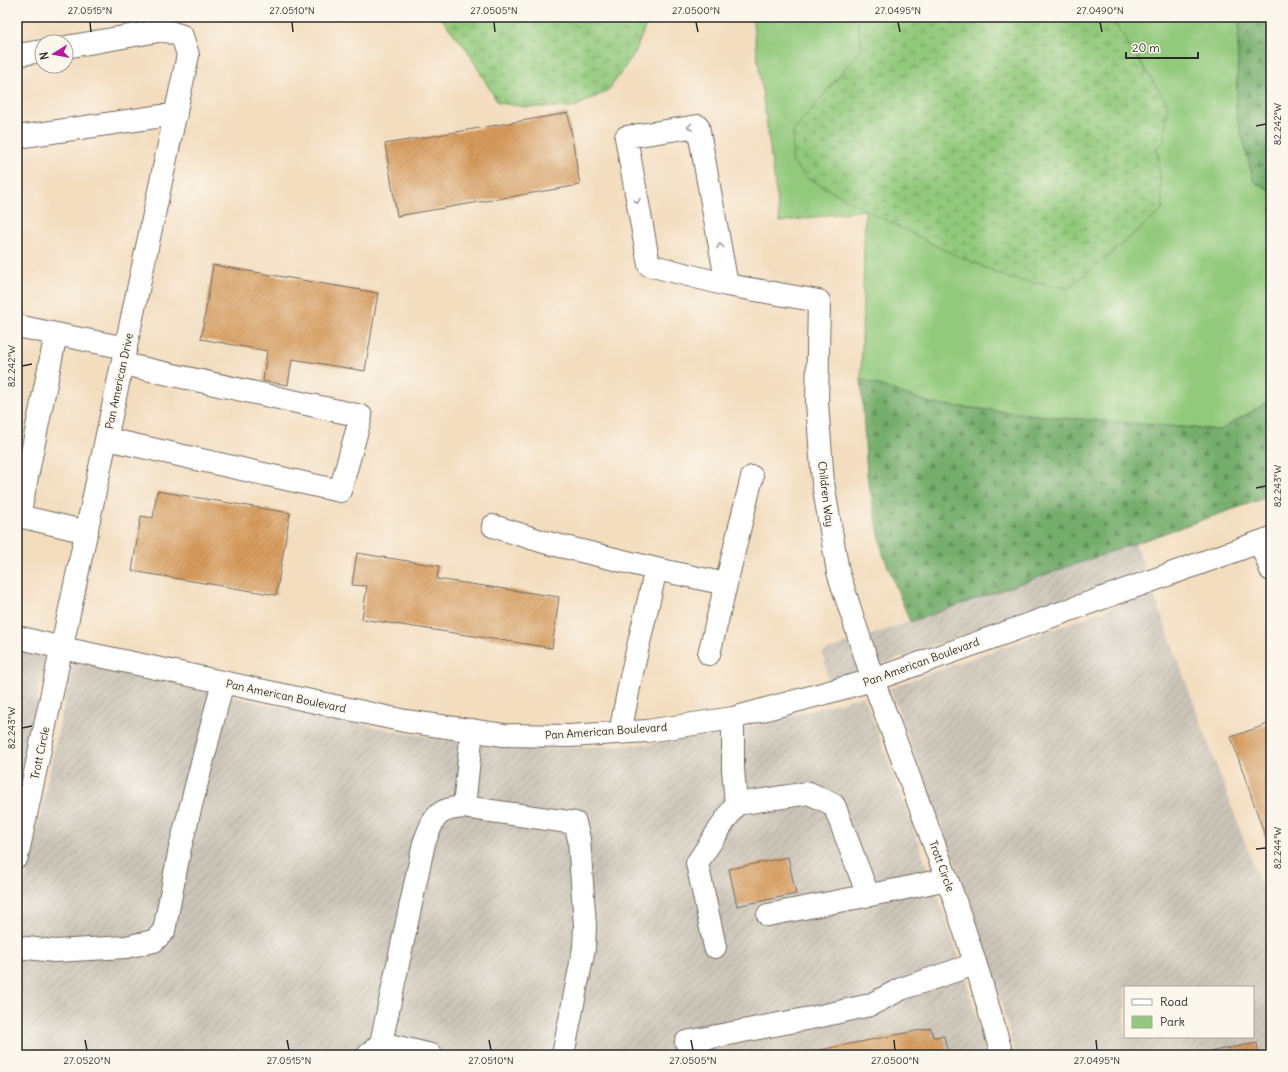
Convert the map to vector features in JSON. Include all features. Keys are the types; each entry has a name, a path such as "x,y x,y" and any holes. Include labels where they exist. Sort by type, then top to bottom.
{"street":[{"name":"Pan American Drive","path":"62,648 188,55 182,36 164,30 74,46"},
{"path":"17,55 34,52"},
{"path":"17,137 176,114"},
{"path":"698,126 727,285 649,265 626,137 698,126"},
{"name":"Children Way","path":"727,285 819,301 817,403 823,483 838,572 873,680"},
{"path":"17,326 56,334 124,356 360,416 340,491 107,439"},
{"path":"56,334 18,518 87,532"},
{"path":"709,654 752,477"},
{"path":"493,526 544,542 726,584"},
{"path":"1265,540 1271,570"},
{"name":"Pan American Boulevard","path":"17,637 62,648 405,721 504,735 569,736 647,731 733,718 873,680 1265,540"},
{"path":"620,733 631,677 656,569"},
{"name":"Trott Circle","path":"17,857 62,648"},
{"name":"Trott Circle","path":"873,680 947,879 975,964 1002,1055"},
{"path":"17,947 55,950 126,947 154,941 164,931 180,848 223,682"},
{"path":"715,947 697,863 736,804 733,769 733,718"},
{"path":"464,807 472,730"},
{"path":"736,804 809,793 834,805 868,895"},
{"path":"430,1055 374,1049 424,843 432,821 449,808 464,807 575,824 579,838 585,926 584,948 563,1055"},
{"path":"768,915 947,879"},
{"path":"686,1042 870,1005 901,989 975,964"}],"shaded area":[{"path":"1135,543 1145,569 869,669 828,680 823,652"},
{"path":"1153,593 1271,913 1271,1055 1016,1055 992,971 967,894 890,688"},
{"path":"17,650 46,657 17,792"},
{"path":"73,663 402,733 501,747 568,748 649,744 735,731 864,696 940,902 966,979 987,1055 17,1055 17,922"}],"green space":[{"path":"440,17 649,17 635,53 608,91 574,107 527,107 498,103 467,50"},
{"path":"752,17 857,17 862,48 793,132 1068,288 1106,258 1163,209 1157,147 1168,104 1114,22 1114,17 1239,17 1236,113 1254,182 1271,190 1271,400 1220,430 1065,418 934,404 861,379 865,210 780,222"},
{"path":"857,17 1114,17 1114,22 1168,104 1164,142 1157,147 1163,209 1106,258 1068,288 1014,280 944,250 807,178 792,162 793,132 862,48"},
{"path":"1239,17 1271,17 1271,190 1254,182 1236,113"},
{"path":"861,379 934,404 1065,418 1220,430 1271,400 1271,496 910,622 883,554 867,475"}],"building":[{"path":"568,113 580,185 397,216 385,144"},
{"path":"213,265 378,293 365,371 292,359 288,385 263,381 267,351 201,339"},
{"path":"157,491 290,513 276,595 132,571 141,516 153,518"},
{"path":"357,553 439,566 437,579 559,597 552,648 362,619 367,586 352,585"},
{"path":"1271,723 1271,853 1231,737"},
{"path":"788,857 796,894 737,906 729,869"},
{"path":"931,1028 933,1037 944,1036 948,1055 794,1055"},
{"path":"1257,1043 1259,1055 1197,1055 1197,1054"}]}
